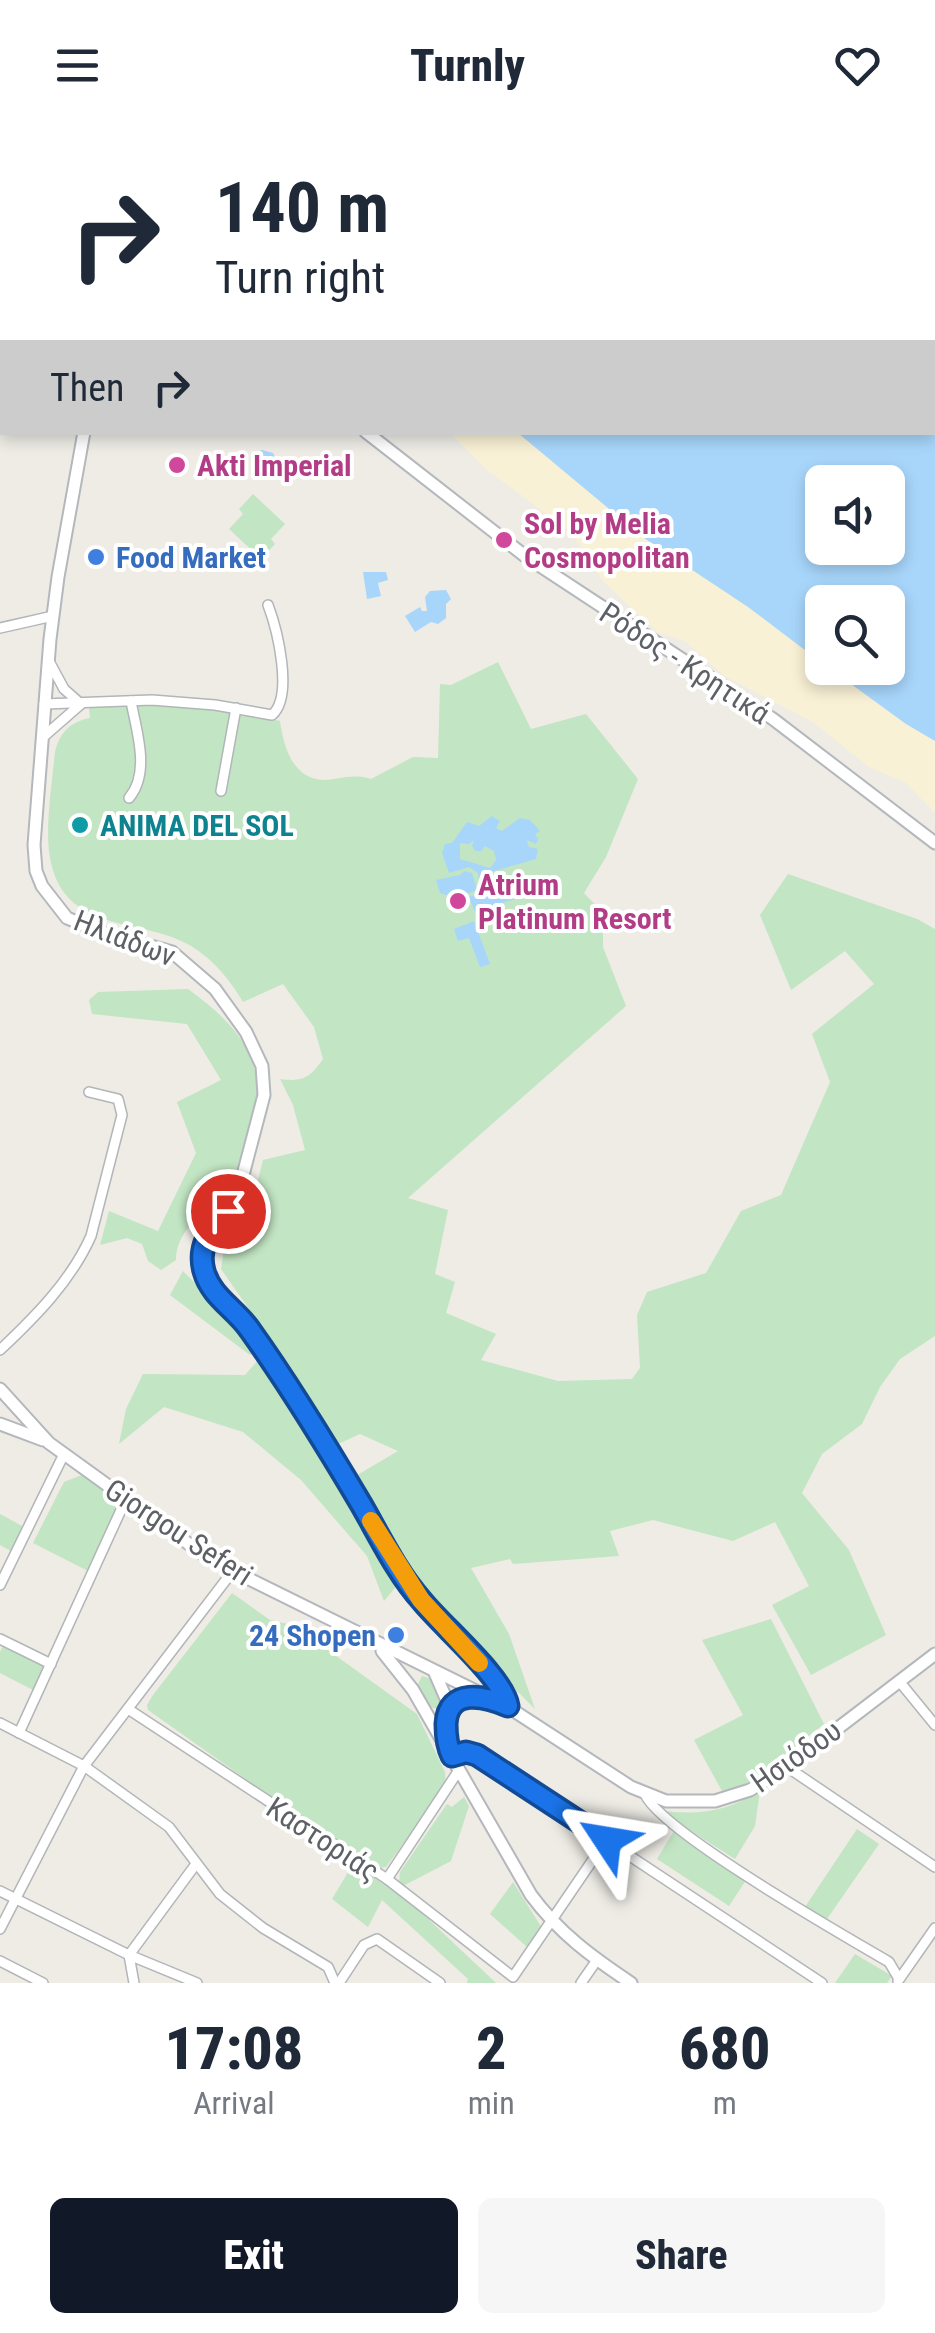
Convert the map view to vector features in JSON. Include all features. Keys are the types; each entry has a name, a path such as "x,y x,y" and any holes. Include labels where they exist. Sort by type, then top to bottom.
{"street":[{"name":"Ηλιάδων","path":"83,435 48,658 34,845 36,871 49,899 67,918 160,946 191,965 232,1010 262,1066 264,1095 238,1194 205,1240 202,1261 208,1282 247,1326 314,1426 411,1588 494,1680 505,1694 508,1706"},
{"name":"Ρόδος - Κρητικά","path":"370,435 524,556 773,720 907,825"},
{"path":"44,704 131,700 236,708 272,715 278,710 282,663 278,631 268,605"},
{"path":"0,628 53,616"},
{"path":"48,658 64,689 81,704"},
{"path":"129,798 136,790 140,773 131,700"},
{"path":"42,738 81,704"},
{"path":"221,791 236,708"},
{"path":"907,825 935,844"},
{"path":"907,825 935,852"},
{"path":"0,1350 52,1298 91,1236 122,1115 118,1098 89,1092"},
{"path":"0,1389 49,1443"},
{"path":"0,1424 49,1443"},
{"name":"Giorgou Seferi","path":"49,1443 158,1525 232,1572 436,1673"},
{"path":"0,1585 64,1454"},
{"path":"19,1732 126,1499"},
{"path":"0,1929 84,1766 232,1572"},
{"path":"0,1639 51,1664"},
{"path":"367,1640 396,1666 414,1690 532,1896 552,1923 630,1983"},
{"name":"Ησιόδου","path":"436,1673 508,1706 645,1794 682,1803 739,1795 786,1767 935,1654"},
{"path":"414,1690 419,1674 428,1670 436,1673 447,1699 450,1751"},
{"path":"428,1715 440,1720 463,1698 490,1698 498,1690 494,1680"},
{"path":"898,1681 935,1725"},
{"name":"Καστοριάς","path":"128,1710 387,1880 512,1976 552,1923"},
{"path":"0,1723 84,1766 169,1827 207,1881 227,1900 263,1928 328,1967 337,1983 364,1945 377,1939 440,1983"},
{"path":"450,1751 477,1755 822,1983"},
{"path":"786,1767 935,1868"},
{"path":"387,1880 459,1770"},
{"path":"645,1794 654,1810 728,1862 889,1962 898,1981 935,1928"},
{"path":"552,1923 607,1840"},
{"path":"134,1983 129,1956 196,1864"},
{"path":"0,1890 129,1956 196,1983"},
{"path":"581,1983 597,1960"},
{"path":"0,1962 43,1983"}],"green space":[{"path":"253,494 285,524 271,539 275,544 261,559 229,529 243,514 239,509"},
{"path":"498,662 531,729 586,714 638,779 606,857 584,893 603,913 603,947 626,1006 408,1198 448,1210 435,1274 455,1282 446,1313 496,1334 481,1360 558,1381 632,1379 640,1368 637,1315 647,1292 706,1273 741,1211 781,1195 830,1082 812,1034 874,984 845,951 791,990 760,915 788,874 917,919 935,929 935,1336 900,1359 880,1387 862,1424 822,1454 802,1493 849,1550 886,1635 811,1675 772,1605 809,1586 775,1522 733,1541 653,1520 610,1531 619,1556 513,1564 510,1559 471,1568 509,1634 535,1709 462,1636 419,1582 354,1477 398,1451 360,1434 336,1445 282,1356 221,1269 224,1249 252,1204 263,1160 305,1150 293,1105 280,1079 305,1077 323,1059 314,1027 283,984 243,1002 221,971 191,946 173,937 111,921 75,904 61,888 52,867 48,826 55,752 67,729 90,718 89,708 185,707 280,721 289,756 307,776 322,780 371,779 413,757 438,758 440,684 451,685"},
{"path":"188,989 226,1021 246,1047 257,1094 231,1194 220,1211 212,1207 192,1224 182,1236 176,1260 161,1270 148,1261 142,1244 127,1238 100,1245 109,1211 158,1231 196,1153 177,1102 221,1080 187,1024 92,1014 89,1000 98,992"},
{"path":"183,1271 225,1313 254,1352 250,1355 170,1295"},
{"path":"260,1358 398,1584 384,1601 367,1556 301,1480 243,1432 164,1407 119,1444 126,1409 143,1374 245,1375"},
{"path":"82,1475 121,1502 88,1571 33,1543 64,1482"},
{"path":"0,1514 24,1527 11,1551 0,1545"},
{"path":"232,1593 270,1620 293,1625 417,1714 445,1772 446,1786 386,1867 380,1868 339,1845 148,1710 153,1695"},
{"path":"771,1619 824,1724 751,1781 723,1793 694,1740 743,1715 702,1640"},
{"path":"4,1644 45,1665 33,1690 0,1673"},
{"path":"422,1676 433,1679 441,1702 439,1709 428,1707 417,1686"},
{"path":"760,1791 755,1826 735,1859 658,1810 711,1811"},
{"path":"464,1797 469,1806 451,1861 403,1886 399,1883 400,1872 447,1804 452,1807"},
{"path":"675,1829 748,1877 729,1906 657,1859"},
{"path":"857,1829 879,1844 827,1919 805,1907"},
{"path":"353,1864 408,1900 496,1983 467,1983 468,1979 382,1900 368,1927 332,1899"},
{"path":"513,1882 542,1928 527,1947 490,1914"},
{"path":"855,1954 892,1976 887,1983 835,1983"}],"sand":[{"path":"452,435 520,435 644,538 749,607 805,650 805,685 852,685 935,741 935,813 906,783 869,767 813,722 723,675 685,641 657,632 603,581 571,532 486,469"}],"water":[{"path":"520,435 935,435 935,741 852,685 905,685 905,585 805,585 805,650 644,538"},
{"path":"254,453 273,453 279,464 260,473 253,471 251,460"},
{"path":"363,572 386,572 388,580 378,583 381,596 367,599"},
{"path":"446,590 451,599 446,604 446,618 415,632 405,616 420,607 427,611 425,597 430,591"},
{"path":"492,816 500,821 496,828 502,831 520,818 530,820 540,831 535,834 536,844 527,840 529,847 538,849 536,859 487,873 479,880 478,873 469,867 449,873 442,853 445,844 452,843 467,822 479,826","holes":["474,840 475,851 485,846 494,851 496,860 490,868 460,859 460,843"]},
{"path":"464,871 472,873 477,890 456,898 440,893 436,880"},
{"path":"526,878 530,894 475,912 469,897"},
{"path":"474,921 490,964 480,967 469,938 458,941 454,929"}],"slow traffic":[{"path":"371,1521 411,1588 479,1663"}],"place":[{"name":"Akti Imperial","path":"177,465"},
{"name":"Sol by Melia Cosmopolitan","path":"504,540"},
{"name":"Food Market","path":"96,557"},
{"name":"ANIMA DEL SOL","path":"80,825"},
{"name":"Atrium Platinum Resort","path":"458,901"},
{"name":"24 Shopen","path":"396,1635"}],"route":[{"path":"228,1211 212,1227 202,1252 204,1272 215,1294 247,1326 264,1350 411,1588 507,1699 508,1706 484,1696 463,1698 453,1704 446,1722 452,1756 472,1752 607,1840"}]}
